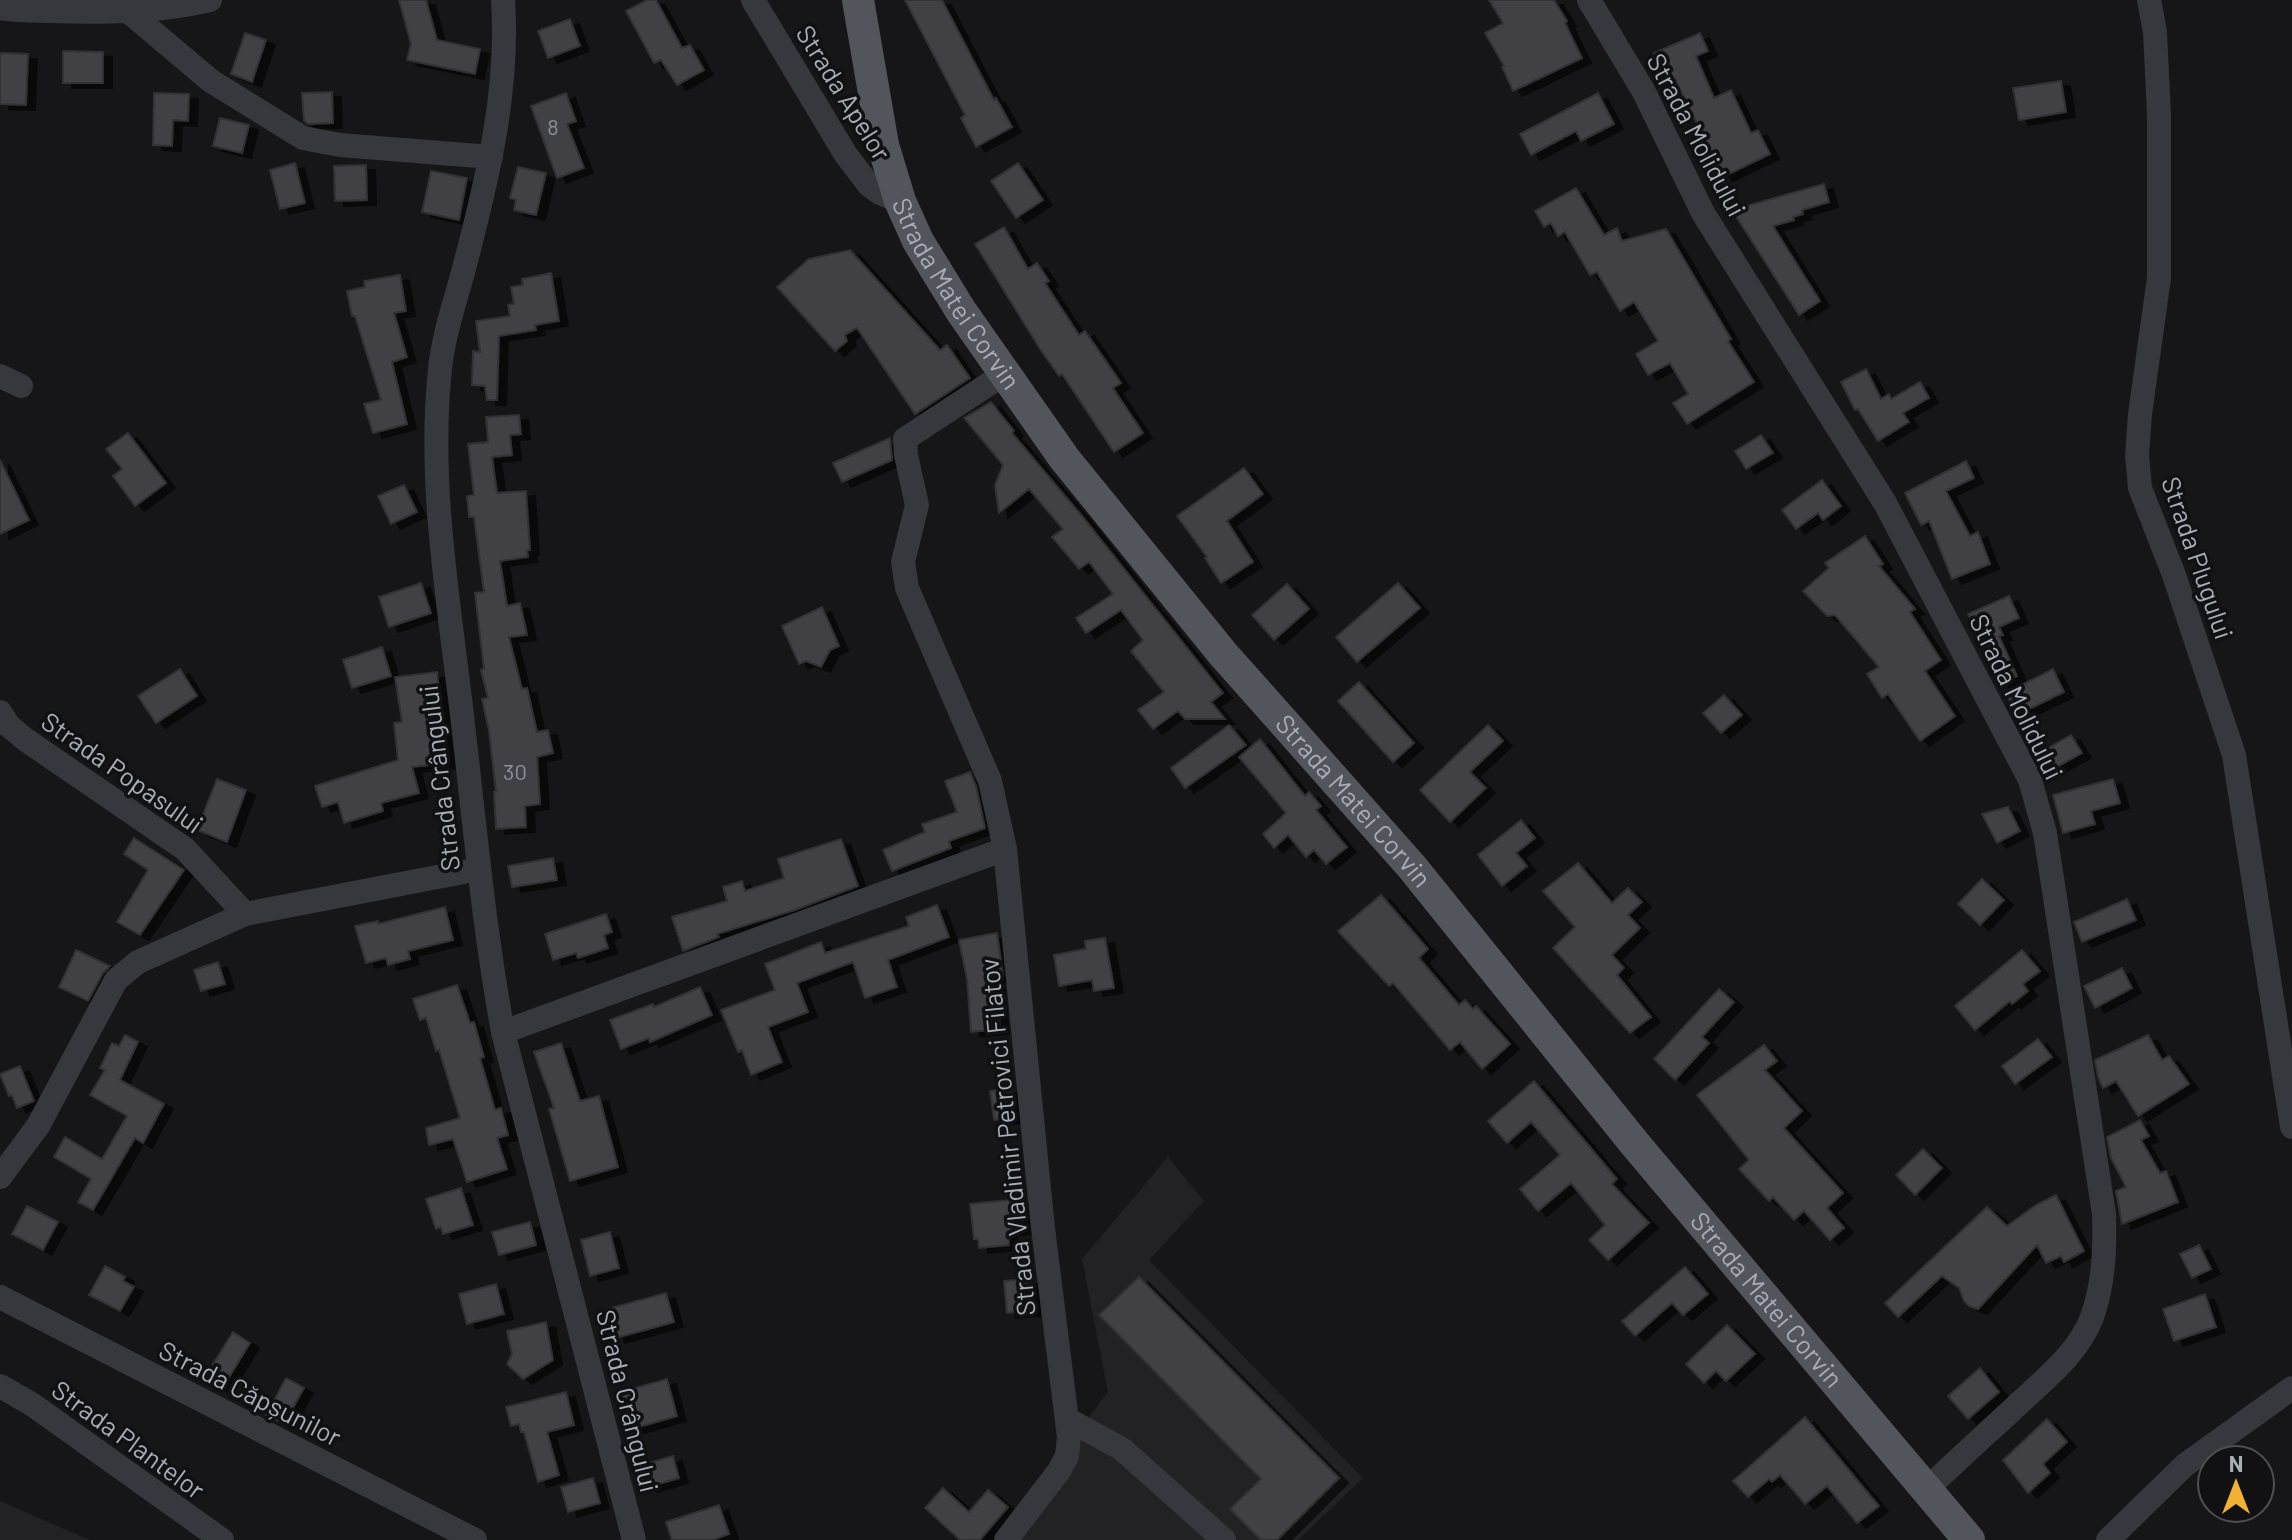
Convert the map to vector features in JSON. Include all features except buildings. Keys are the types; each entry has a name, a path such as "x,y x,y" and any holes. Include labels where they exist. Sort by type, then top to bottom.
{"main road":[{"name":"Strada Matei Corvin","path":"858,0 883,145 900,201 918,241 1004,374 1064,458 1223,654 1412,867 1635,1144 1969,1540"}],"street":[{"path":"0,8 128,11 181,7 210,0"},
{"name":"Strada Crângului","path":"503,0 502,97 491,157 440,368 437,422 443,569 488,951 503,1032 634,1540"},
{"name":"Strada Apelor","path":"753,0 846,155 869,185 900,201"},
{"name":"Strada Molidului","path":"1589,0 1644,92 1703,213 1885,503 2030,780 2045,833 2104,1214 2105,1254 2100,1288 2091,1320 2046,1380 1927,1489"},
{"name":"Strada Plugului","path":"2149,0 2155,32 2159,115 2159,278 2140,414 2137,455 2140,488 2174,575 2234,755 2292,1127"},
{"path":"128,11 211,81 303,138 340,145 491,157"},
{"name":"Strada Vladimir Petrovici Filatov","path":"1004,374 905,439 917,505 903,562 907,588 990,781 1005,849 1043,1228 1067,1419"},
{"name":"Strada Popasului","path":"0,712 9,726 26,740 185,849 245,914"},
{"path":"503,1032 1005,849"},
{"path":"0,1177 38,1126 116,980 138,962 245,914 479,869"},
{"name":"Strada Căpșunilor","path":"0,1297 475,1540"},
{"name":"Strada Plantelor","path":"0,1386 33,1405 222,1540"},
{"path":"2108,1540 2185,1465 2292,1388"},
{"path":"1006,1540 1067,1456 1067,1419 1122,1449 1224,1540"}],"shaded area":[{"path":"1168,1157 1204,1201 1149,1260 1363,1478 1298,1540 994,1540 1108,1392 1082,1259"},
{"path":"0,1501 90,1540 0,1540"}]}
